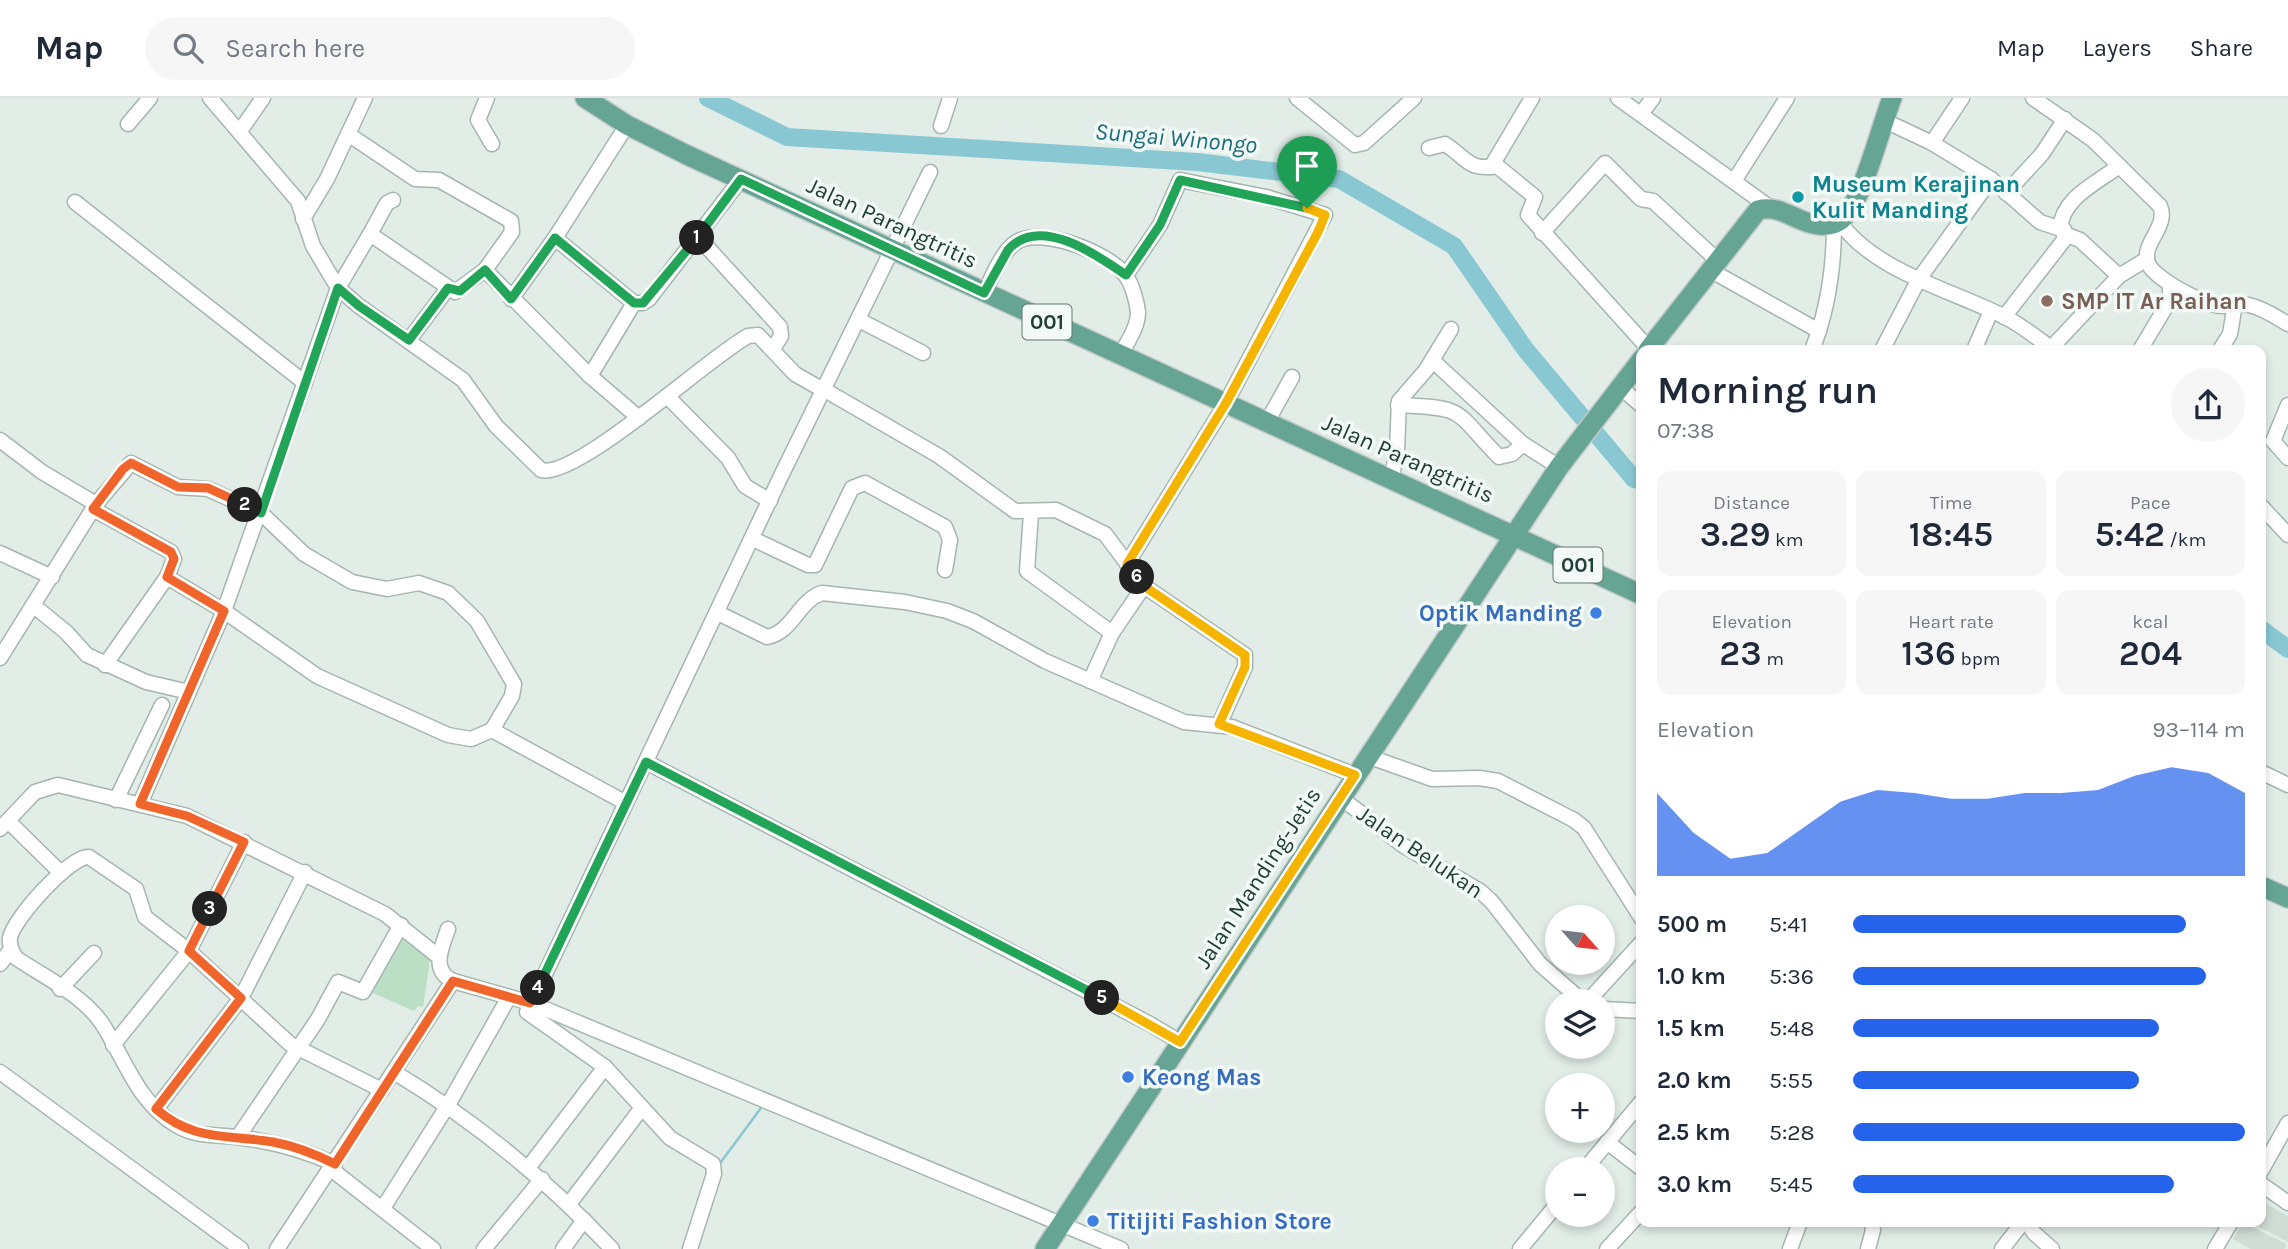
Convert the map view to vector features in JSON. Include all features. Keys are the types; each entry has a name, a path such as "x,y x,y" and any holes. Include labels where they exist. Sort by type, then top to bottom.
{"main road":[{"name":"Jalan Parangtritis","path":"585,98 627,125 741,179 1636,592"},
{"path":"1769,207 1806,222 1836,222 1845,217 1860,187 1892,98"},
{"name":"Jalan Manding-Jetis","path":"1652,345 1751,218 1758,211 1769,207"},
{"name":"Jalan Manding-Jetis","path":"1045,1249 1559,467 1636,366"},
{"path":"2266,888 2288,898"}],"street":[{"path":"128,124 150,98"},
{"path":"210,98 298,201 313,246 338,288 463,380 496,426 541,470 558,469 639,418 748,336 758,335 795,374 939,456 1009,507 1031,513 1056,510 1097,529 1110,539 1144,586 1245,655 1245,667 1219,724"},
{"path":"240,131 263,98"},
{"path":"303,219 365,98"},
{"path":"487,98 478,120 492,144"},
{"path":"941,126 950,98"},
{"path":"1297,98 1355,145 1364,143 1413,98"},
{"path":"1491,167 1532,98"},
{"path":"1618,98 1769,207"},
{"path":"1642,114 1653,98"},
{"path":"1734,181 1787,98"},
{"path":"1932,143 1962,98"},
{"path":"2033,98 2065,119 2119,166 2162,211 2162,221 2147,259 2119,276 2057,345"},
{"path":"2006,193 2042,154 2065,119"},
{"path":"1883,121 1932,143 1991,179 2040,222 2080,240 2119,276"},
{"path":"511,299 555,238 627,125"},
{"path":"348,134 415,179 439,180 511,221 512,232 485,270 460,291 448,288 370,234"},
{"path":"1429,148 1445,144 1476,168 1502,168 1535,197 1528,215 1639,345"},
{"path":"1542,233 1605,163 1641,199 1653,201 1714,265 1819,331"},
{"path":"1977,345 1997,314 2063,231 2062,216 2069,203 2119,166"},
{"path":"690,1249 716,1168 709,1160 680,1146 641,1109 605,1067 529,1015 530,1003 823,389 930,172"},
{"path":"555,238 634,303 646,302 741,179"},
{"path":"1885,345 1919,279 1991,179"},
{"path":"1126,275 1160,225 1180,180 1266,197 1325,215 1226,403 1127,564"},
{"path":"140,804 224,611 261,513 338,288 387,203 393,200"},
{"path":"75,202 305,383"},
{"path":"1836,222 1861,248 1919,279 1997,314 2047,345"},
{"path":"1814,345 1819,331 1834,251 1836,222"},
{"path":"984,293 1013,244 1032,236 1055,238 1098,255 1126,275 1138,310 1135,326 1120,356"},
{"path":"698,237 780,327 781,336 773,349"},
{"path":"2147,259 2151,269 2171,285 2220,306 2247,304 2288,324"},
{"path":"485,270 590,376 639,418"},
{"path":"2143,345 2170,300 2171,285"},
{"path":"409,340 448,288"},
{"path":"590,376 634,303"},
{"path":"2223,345 2230,334 2235,304"},
{"path":"859,320 923,353"},
{"path":"1391,480 1397,451 1398,405 1432,360 1451,329"},
{"path":"1432,360 1523,444 1559,467"},
{"path":"1268,422 1292,377"},
{"path":"1620,387 1636,401"},
{"path":"668,397 728,458 745,486 770,500"},
{"path":"1398,405 1452,409 1468,420 1480,437 1503,458 1523,444"},
{"path":"2288,405 2273,441 2277,450 2288,458"},
{"path":"0,440 95,507 171,552 174,559 167,577 105,664"},
{"path":"0,658 95,507 123,469 131,463 178,487 208,488 261,513 304,554 352,582 387,589 407,584 429,584 458,599 477,621 513,684 512,696 492,730 480,737 462,739 413,722 317,676 224,611 167,577"},
{"path":"753,539 808,565 815,565 852,488 865,484 946,527 950,540 944,570"},
{"path":"2266,511 2288,535"},
{"path":"1031,513 1027,571 1112,633"},
{"path":"0,553 52,576"},
{"path":"1090,681 1112,633 1144,586"},
{"path":"718,613 767,637 784,630 808,601 822,593 932,607 973,621 1045,661 1184,722 1219,724 1355,775"},
{"path":"34,606 66,632 81,651 146,682 189,692"},
{"path":"116,800 162,705"},
{"path":"492,730 626,803"},
{"path":"1367,756 1432,779 1492,780 1574,820 1584,828 1636,910"},
{"path":"646,762 1180,1042"},
{"path":"2266,774 2288,785"},
{"path":"61,873 4,825 34,792 51,785 187,816 304,872 401,925 439,957"},
{"name":"Jalan Belukan","path":"1341,798 1404,846 1486,896 1539,964 1568,989"},
{"path":"113,1045 189,951 244,842"},
{"path":"0,964 7,937 33,903 61,873 81,857 92,859 136,889 145,917 189,951 298,1049 382,1090"},
{"path":"156,1109 241,998 304,872"},
{"path":"238,1137 298,1049 338,982 363,992 401,925"},
{"path":"448,929 439,957 443,974 453,981 530,1003 1120,1249"},
{"path":"7,937 16,958 94,1014 138,1089 156,1109 186,1130 208,1136 238,1137 293,1147 333,1166 433,1249"},
{"path":"1599,989 1636,949"},
{"path":"60,989 94,953"},
{"path":"277,1249 453,981"},
{"path":"383,1208 448,1105 509,997"},
{"path":"1615,1010 1636,1011"},
{"path":"528,1168 605,1067"},
{"path":"0,1072 242,1249"},
{"path":"394,1072 448,1105 542,1179 612,1249"},
{"path":"1615,1133 1636,1108"},
{"path":"569,1204 641,1109"},
{"path":"2266,1162 2288,1123"},
{"path":"1595,1157 1606,1143"},
{"path":"1608,1143 1636,1164"},
{"path":"475,1249 477,1246 484,1249 542,1179"},
{"path":"2266,1188 2288,1203"},
{"path":"1606,1249 1636,1217"},
{"path":"1520,1249 1545,1219"},
{"path":"563,1249 584,1220"},
{"path":"1790,1249 1798,1227"},
{"path":"1868,1249 1873,1227"},
{"path":"2002,1249 2021,1227"},
{"path":"2029,1227 2052,1249"},
{"path":"2215,1249 2228,1227"}],"shaded area":[{"path":"2266,1204 2288,1216 2288,1242 2260,1227 2266,1227"},
{"path":"2240,1227 2253,1227 2286,1244 2284,1249 2251,1249 2233,1239"}],"green space":[{"path":"398,935 430,960 423,1007 418,1006 414,1011 366,990"}],"waterway":[{"name":"Sungai Winongo","path":"708,98 787,137 1197,162 1339,179 1454,246 1525,349 1636,480"},
{"name":"Sungai Winongo","path":"2266,633 2288,649"},
{"path":"718,1166 761,1108"}],"place":[{"name":"Museum Kerajinan Kulit Manding","path":"1798,197"},
{"name":"SMP IT Ar Raihan","path":"2047,301"},
{"name":"Optik Manding","path":"1596,613"},
{"name":"Keong Mas","path":"1128,1077"},
{"name":"Titijiti Fashion Store","path":"1093,1221"}],"route":[{"path":"741,179 984,293 1013,244 1032,236 1055,238 1098,255 1126,275 1160,225 1180,180 1307,208 1325,215 1318,232 1226,403 1127,564 1144,586 1245,655 1245,667 1219,724 1355,775 1180,1042 646,762 530,1003 453,981 335,1164 308,1152 276,1143 197,1134 167,1119 156,1109 241,998 189,951 244,842 187,816 140,804 224,611 167,577 174,559 171,552 93,509 123,469 131,463 142,466 184,490 208,488 261,513 338,288 372,316 409,340 448,288 455,292 460,291 485,270 511,299 555,238 634,303 643,303 698,237 741,179"}]}
